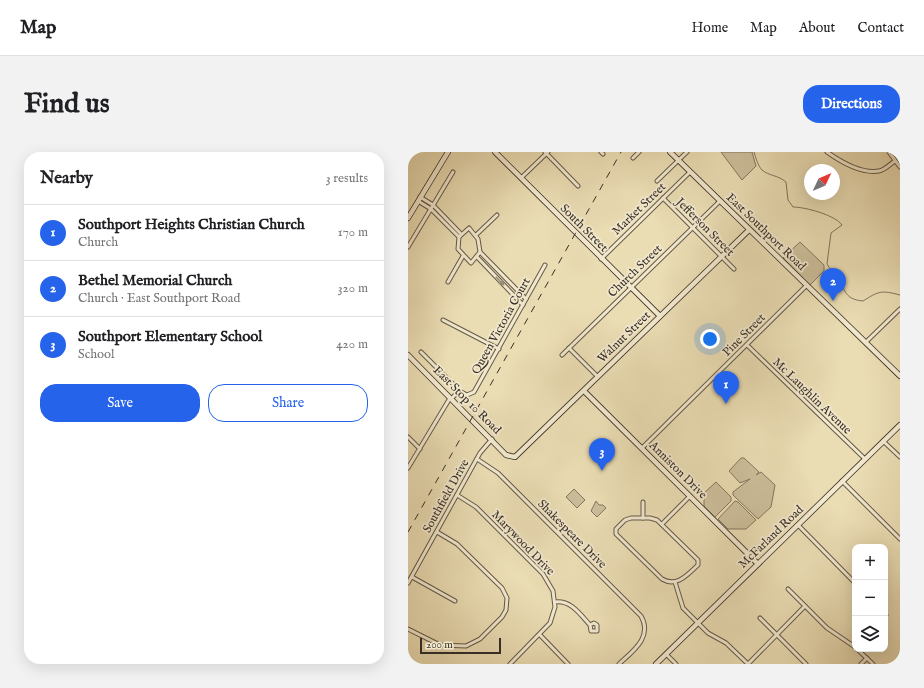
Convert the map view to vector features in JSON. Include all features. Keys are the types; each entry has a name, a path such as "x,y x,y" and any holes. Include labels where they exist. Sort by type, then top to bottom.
{"street":[{"path":"408,218 448,152"},
{"name":"South Street","path":"495,152 660,316"},
{"path":"521,178 547,152 578,186"},
{"path":"633,158 639,152"},
{"name":"East Southport Road","path":"670,152 900,376"},
{"path":"657,181 687,152"},
{"path":"827,152 845,163 868,170 882,170 895,161"},
{"path":"889,152 900,167"},
{"path":"408,247 453,172"},
{"name":"Market Street","path":"601,259 690,172"},
{"name":"Jefferson Street","path":"663,198 734,269"},
{"path":"419,199 434,205 461,234"},
{"path":"419,199 459,237"},
{"name":"Church Street","path":"562,355 720,201"},
{"path":"476,235 497,215"},
{"path":"480,252 477,258 471,263 458,250 459,237 469,228 476,235 480,252 526,299"},
{"name":"Walnut Street","path":"512,457 518,455 750,230"},
{"path":"448,282 463,256"},
{"path":"477,258 523,305"},
{"name":"Queen Victoria Court","path":"459,391 468,394 476,390 545,265"},
{"name":"Pine Street","path":"642,448 807,285"},
{"path":"866,342 900,309"},
{"path":"443,320 499,349"},
{"name":"Mc Laughlin Avenue","path":"747,344 865,459"},
{"path":"569,348 598,377"},
{"path":"408,468 451,398 459,391 421,352"},
{"name":"East Stop 10 Road","path":"408,354 506,455 512,457"},
{"name":"Anniston Drive","path":"584,391 758,564"},
{"name":"McFarland Road","path":"656,664 900,425"},
{"path":"408,437 420,449"},
{"name":"Southfield Drive","path":"408,584 477,459 492,439"},
{"path":"883,441 900,457"},
{"name":"Shakespeare Drive","path":"477,459 498,473 638,612 643,619 645,629 640,643 622,661"},
{"path":"842,481 900,539"},
{"name":"Marywood Drive","path":"457,495 476,507 545,576 553,588 555,602 551,621 540,635 510,664"},
{"path":"662,524 690,496"},
{"path":"643,502 643,518"},
{"path":"653,518 662,524 698,562 686,576 675,582 667,582 661,579 616,532 627,519 653,518"},
{"path":"798,525 852,580"},
{"path":"408,629 440,645 470,645 480,639 504,615 507,605 506,595 502,588 459,546 437,532"},
{"path":"412,577 455,601"},
{"path":"675,582 682,606 708,633 728,644 748,664 805,606"},
{"path":"788,590 827,628 852,644"},
{"path":"555,602 570,604 590,624"},
{"path":"760,618 806,664"},
{"path":"540,635 566,663"},
{"path":"861,652 873,664"},
{"path":"666,654 676,664"},
{"path":"861,664 867,658"},
{"path":"619,664 622,661 626,664"}],"shaded area":[{"path":"721,152 752,152 756,166 742,180"},
{"path":"800,242 824,265 824,271 810,285 783,258"},
{"path":"741,458 744,458 759,472 756,475 761,472 775,485 771,507 758,519 733,495 733,492 750,479 740,483 729,471"},
{"path":"716,482 731,497 731,501 715,517 704,506 704,493"},
{"path":"574,489 585,500 577,508 566,497"},
{"path":"596,501 599,505 603,505 606,508 597,517 591,511"},
{"path":"735,501 738,502 756,520 746,529 728,529 718,519"}],"waterway":[{"path":"754,152 758,164 762,170 786,182 788,200 793,207 805,208 819,212 833,218 842,225 831,233 827,264 836,274 845,292 851,298 863,301 880,292 900,295"}],"railway":[{"path":"408,532 621,152"}],"place":[{"name":"Bethel Memorial Church","path":"833,301"},
{"name":"Southport Heights Christian Church","path":"726,404"},
{"name":"Southport Elementary School","path":"602,471"}]}
